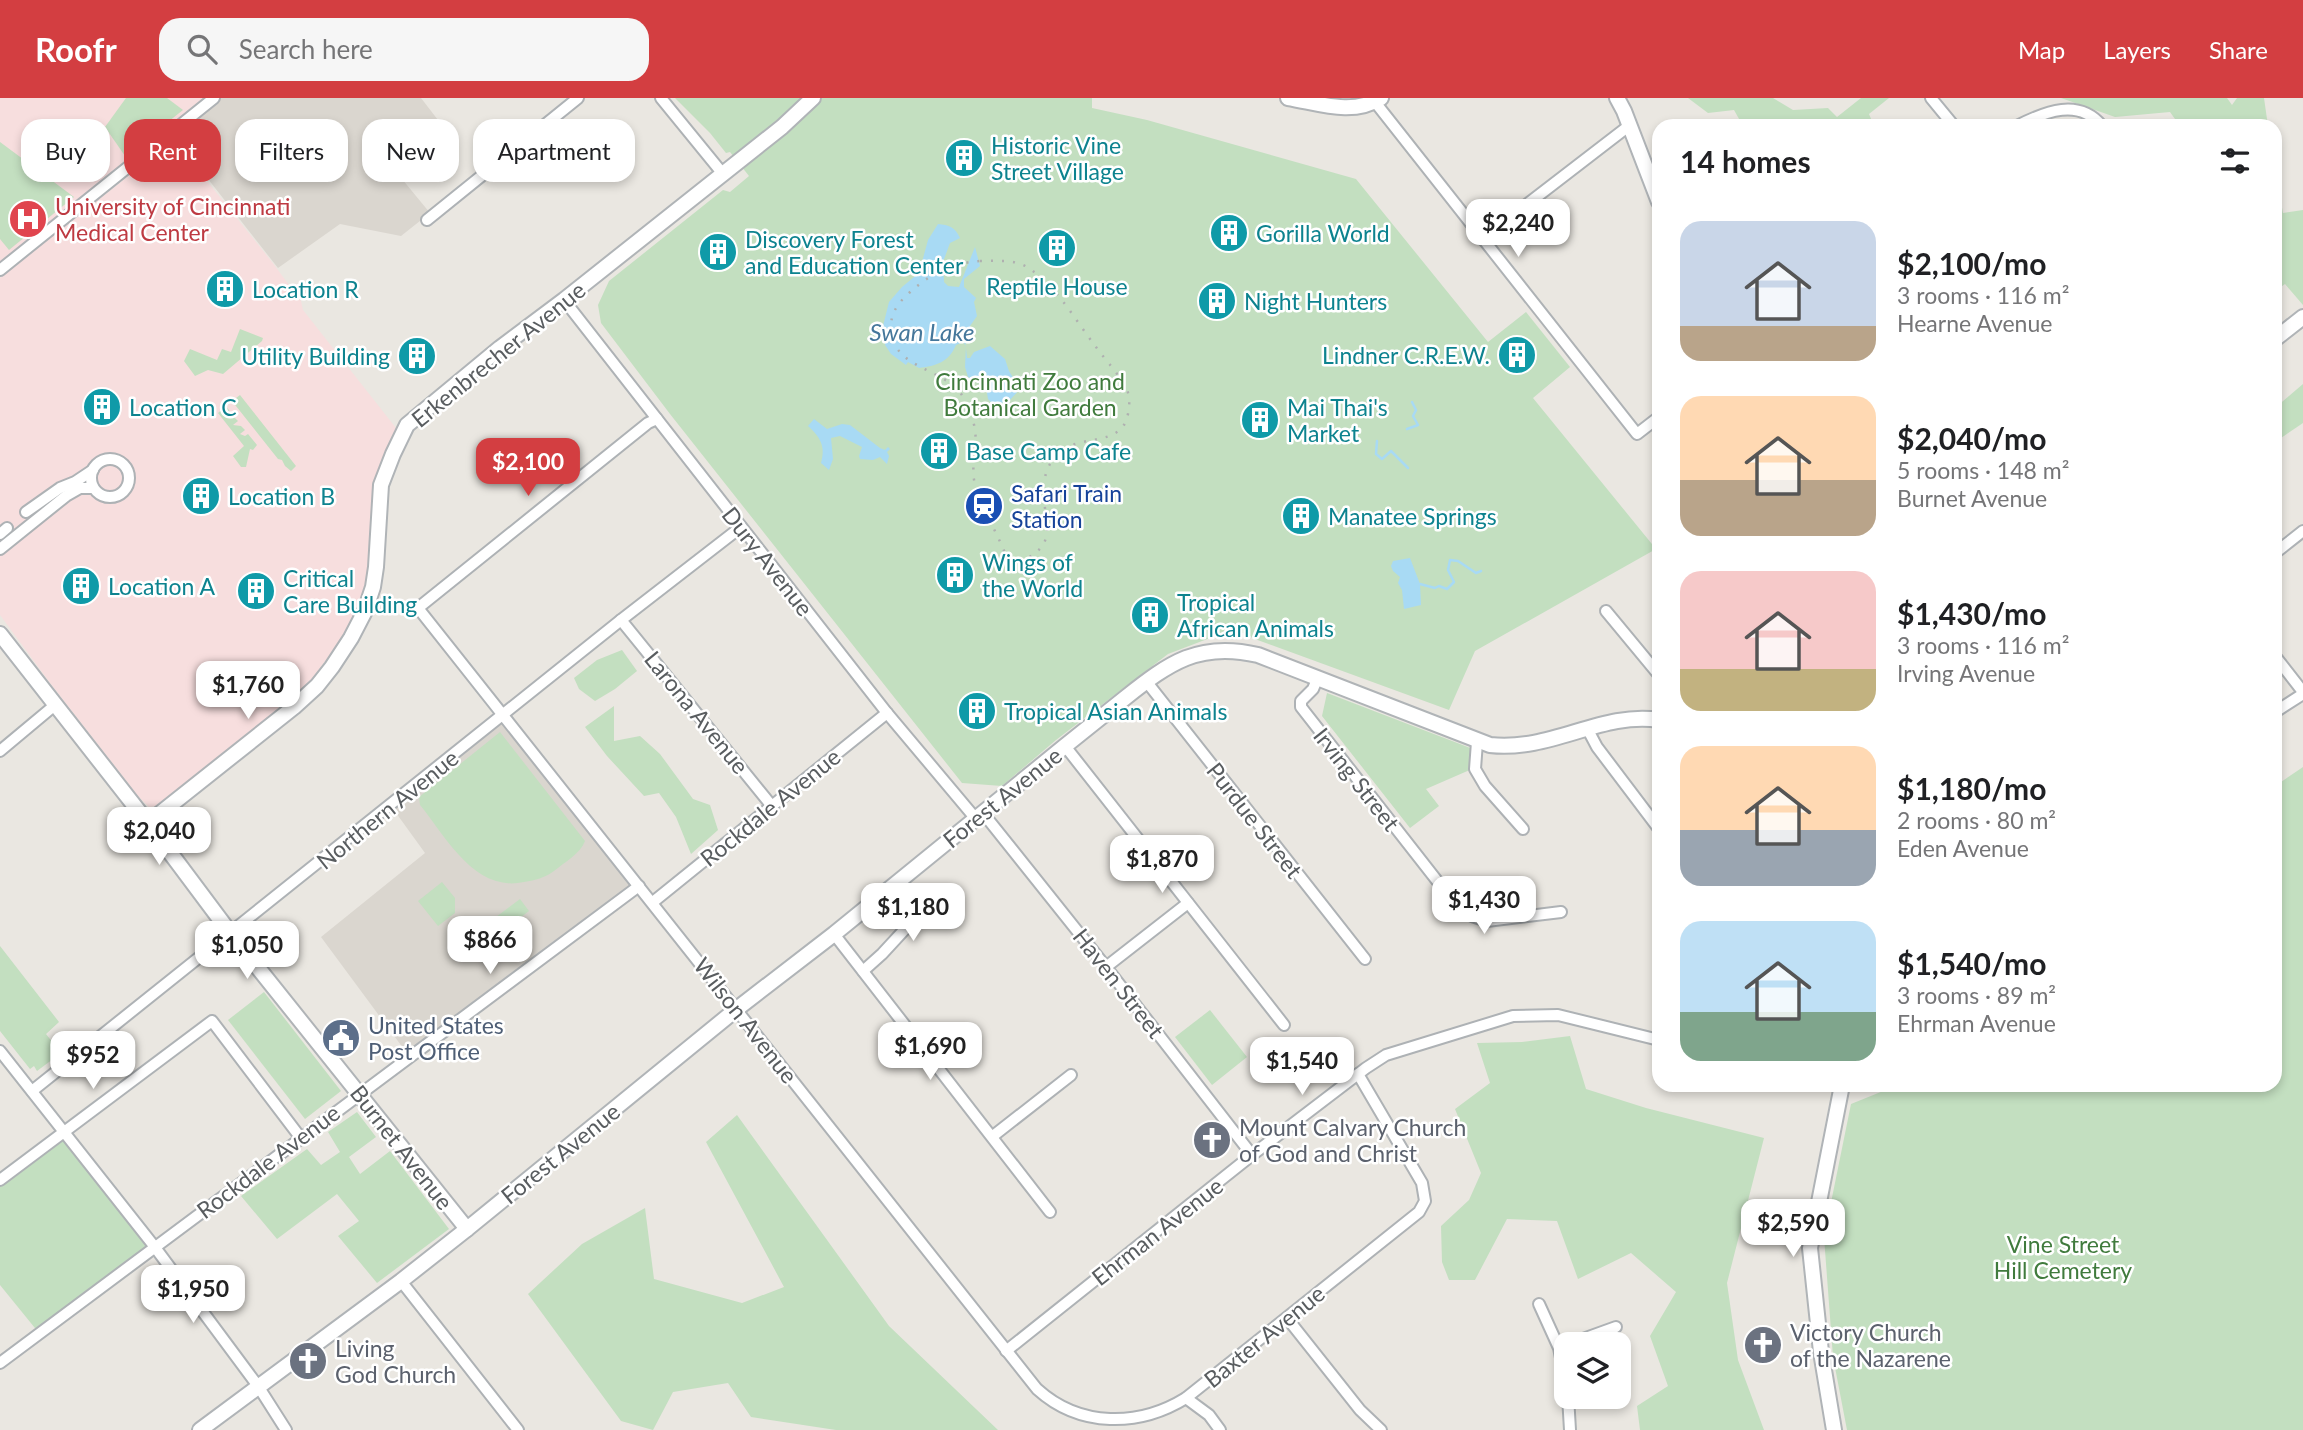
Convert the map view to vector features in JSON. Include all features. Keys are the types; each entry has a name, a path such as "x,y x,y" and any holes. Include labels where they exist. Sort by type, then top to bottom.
{"street":[{"path":"0,270 214,98"},
{"path":"427,219 578,98"},
{"path":"661,98 723,174"},
{"name":"Erkenbrecher Avenue","path":"148,823 317,686 351,638 365,611 373,587 382,485 407,425 484,361 723,174 813,98"},
{"path":"1288,98 1340,108 1353,108 1378,100 1482,239 1637,434 1652,422"},
{"path":"1617,98 1652,183"},
{"path":"1931,98 1949,119"},
{"path":"2032,119 2057,107 2072,105 2089,112 2096,119"},
{"path":"1482,239 1630,125"},
{"name":"Dury Avenue","path":"564,300 887,713 979,816"},
{"path":"2282,334 2303,317"},
{"name":"Wilson Avenue","path":"657,419 648,423 562,490 418,608 1020,1369 1044,1395 1070,1411 1086,1416"},
{"path":"26,512 60,488 93,470 102,461 114,459 125,465 130,477 127,489 116,497 103,496 93,488 93,470"},
{"path":"0,549 66,495 80,488 93,488"},
{"name":"Northern Avenue","path":"32,1091 741,527"},
{"path":"2282,548 2303,531"},
{"path":"1606,611 1652,667"},
{"name":"Larona Avenue","path":"621,620 771,805"},
{"name":"Burnet Avenue","path":"0,634 231,934 467,1229"},
{"name":"Forest Avenue","path":"200,1430 401,1281 1146,681 1179,660 1203,652 1229,649 1258,654 1477,741 1507,747 1519,747 1606,723 1640,717 1652,719"},
{"path":"2282,665 2303,693 2282,707"},
{"name":"Irving Street","path":"1318,677 1312,689 1300,701 1301,707 1462,910 1483,920 1561,912"},
{"name":"Purdue Street","path":"1146,681 1365,959"},
{"path":"0,751 55,705"},
{"name":"Rockdale Avenue","path":"653,902 887,713"},
{"path":"1588,730 1597,747 1652,820"},
{"path":"1477,741 1475,769 1485,786 1523,829"},
{"path":"1065,746 1284,1026"},
{"name":"Haven Street","path":"979,816 1107,967 1252,1155"},
{"name":"Rockdale Avenue","path":"0,1363 639,886"},
{"path":"863,971 906,928 952,898"},
{"path":"1107,967 1188,903"},
{"path":"834,934 1050,1212"},
{"name":"Ehrman Avenue","path":"1006,1351 1252,1155 1386,1055 1513,1016 1559,1015 1652,1038"},
{"path":"0,1180 212,1021 300,1137"},
{"path":"0,1051 154,1246 258,1386 286,1430"},
{"name":"Baxter Avenue","path":"1086,1416 1116,1420 1146,1417 1170,1408 1287,1318 1423,1207 1425,1202 1422,1183 1358,1074"},
{"path":"993,1136 1071,1075"},
{"path":"1834,1430 1821,1352 1810,1248 1839,1092"},
{"path":"401,1281 518,1430"},
{"path":"1539,1304 1556,1332"},
{"path":"1287,1318 1360,1410 1381,1430"},
{"path":"1602,1332 1616,1327"},
{"path":"1186,1398 1209,1415 1220,1430"},
{"path":"1569,1409 1570,1430"}],"shaded area":[{"path":"0,98 421,98 437,119 362,119 362,182 404,182 430,213 401,236 340,224 278,268 210,182 221,182 221,119 124,119 124,123"},
{"path":"0,98 206,98 180,119 124,119 124,164 110,175 110,119 21,119 21,182 102,182 0,264"},
{"path":"124,180 124,182 208,182 272,262 301,301 303,310 396,428 376,480 374,533 367,581 346,633 311,680 157,806 149,807 138,796 0,615 0,278"},
{"path":"503,715 639,886 409,1056 321,937 425,853 391,806"}],"green space":[{"path":"126,98 167,98 183,110 172,119 124,119 124,155 110,134 110,120"},
{"name":"Cincinnati Zoo and Botanical Garden","path":"675,98 1092,98 1092,108 1147,120 1356,179 1488,342 1526,312 1570,367 1533,398 1652,544 1652,551 1475,651 1449,710 1252,638 1248,633 1223,633 1168,654 1056,740 1002,786 962,783 601,323 598,305 609,281 723,190 730,192 749,176"},
{"path":"1688,98 1773,98 1793,110 1828,108 1837,117 1861,98 1889,98 1869,114 1871,119 1739,119 1734,110 1708,113"},
{"path":"2061,98 2227,98 2232,105 2237,98 2264,98 2267,119 2175,119 2170,112 2115,117"},
{"path":"0,142 21,158 21,182 54,182 74,197 9,250 0,239"},
{"path":"2282,207 2283,213 2303,210 2303,305 2285,284 2282,286"},
{"path":"240,329 263,338 262,341 223,374 208,370 195,376 184,361 190,349 217,360 222,349 231,352"},
{"path":"2303,384 2303,423 2282,437 2282,402"},
{"path":"240,395 296,466 291,471 278,459 232,401"},
{"path":"226,406 231,413 227,417 234,417 238,421 233,425 241,426 245,430 240,434 248,434 257,445 253,450 250,449 246,467 241,467 233,456 244,446 218,413"},
{"path":"622,650 637,671 595,701 579,689 574,678 597,660"},
{"path":"1327,693 1473,749 1472,769 1426,789 1439,806 1410,828 1322,716"},
{"path":"614,706 614,741 640,736 660,754 693,799 710,805 718,830 691,854 676,817 659,793 644,796 607,756 585,727"},
{"path":"500,732 585,841 576,854 554,871 524,882 507,883 476,871 451,846 420,805 419,797"},
{"name":"Vine Street Hill Cemetery","path":"2303,767 2303,1430 1847,1430 1833,1357 1824,1237 1851,1104 1881,1092 2282,1092 2282,781"},
{"path":"442,882 455,898 455,913 438,926 418,901"},
{"path":"520,899 529,911 493,939 484,926"},
{"path":"0,946 59,1022 46,1034 61,1053 37,1071 34,1066 30,1069 0,1031"},
{"path":"264,992 341,1091 305,1119 228,1020"},
{"path":"1210,1010 1247,1057 1212,1085 1175,1037"},
{"path":"1570,1036 1586,1089 1646,1108 1764,1138 1727,1283 1738,1360 1764,1430 1640,1430 1637,1406 1668,1386 1650,1336 1676,1292 1631,1253 1578,1279 1557,1221 1507,1219 1475,1280 1449,1280 1442,1262 1441,1226 1469,1200 1481,1173 1455,1109 1490,1083 1477,1043 1522,1042"},
{"path":"357,1112 376,1137 349,1157 360,1174 390,1151 449,1229 377,1283 338,1236 359,1221 337,1194 277,1239 241,1196 307,1149 321,1165 340,1152 328,1132"},
{"path":"737,1115 889,1326 998,1430 836,1430 751,1417 728,1383 673,1392 653,1430 621,1421 528,1294 582,1244 645,1208 654,1279 742,1303 784,1287 706,1142"},
{"path":"64,1132 154,1246 39,1333 0,1285 0,1180"}],"water":[{"name":"Swan Lake","path":"938,224 951,227 960,238 950,243 943,262 944,282 948,286 959,287 975,247 980,266 964,279 964,287 976,298 974,302 977,316 965,339 966,346 963,342 956,345 950,355 941,362 919,368 908,362 906,365 891,354 885,345 886,335 882,330 889,302 919,273 928,240"},
{"path":"990,346 1005,359 1020,389 1008,402 993,404 988,399 986,387 968,377 965,367 966,348 967,358"},
{"path":"814,419 827,429 842,424 850,425 880,448 885,450 888,447 890,449 887,452 887,464 880,457 873,460 860,459 862,447 840,436 831,438 833,459 829,470 821,463 821,442 808,426"},
{"path":"1410,558 1420,584 1421,605 1404,609 1402,590 1398,583 1400,577 1391,566 1393,561"}],"waterway":[{"path":"1407,429 1418,425 1413,416 1416,410 1412,402"},
{"path":"1377,441 1376,454 1382,459 1391,451 1408,468"},
{"path":"1420,584 1447,589 1454,582 1448,570 1450,560 1458,561 1476,573 1481,571"}],"railway":[{"path":"980,261 1022,264 1038,275 1065,304 1117,373 1129,398 1127,418 1120,430 1100,439 1077,443 1056,456 1048,468 1044,483 1047,534 1034,554 1018,562 1011,560 1005,553 978,493 973,468 976,443 974,425 963,397 947,381 916,365 899,351 891,330 895,310 917,286 950,267 980,261"}],"place":[{"name":"Historic Vine Street Village","path":"964,158"},
{"name":"University of Cincinnati Medical Center","path":"28,219"},
{"name":"Gorilla World","path":"1229,233"},
{"name":"Reptile House","path":"1057,248"},
{"name":"Discovery Forest and Education Center","path":"718,252"},
{"name":"Location R","path":"225,289"},
{"name":"Night Hunters","path":"1217,301"},
{"name":"Lindner C.R.E.W.","path":"1517,355"},
{"name":"Utility Building","path":"417,356"},
{"name":"Location C","path":"102,407"},
{"name":"Mai Thai's Market","path":"1260,420"},
{"name":"Base Camp Cafe","path":"939,451"},
{"name":"Location B","path":"201,496"},
{"name":"Safari Train Station","path":"984,506"},
{"name":"Manatee Springs","path":"1301,516"},
{"name":"Wings of the World","path":"955,575"},
{"name":"Location A","path":"81,586"},
{"name":"Critical Care Building","path":"256,591"},
{"name":"Tropical African Animals","path":"1150,615"},
{"name":"Tropical Asian Animals","path":"977,711"},
{"name":"United States Post Office","path":"341,1038"},
{"name":"Mount Calvary Church of God and Christ","path":"1212,1140"},
{"name":"Victory Church of the Nazarene","path":"1763,1345"},
{"name":"Living God Church","path":"308,1361"}]}
